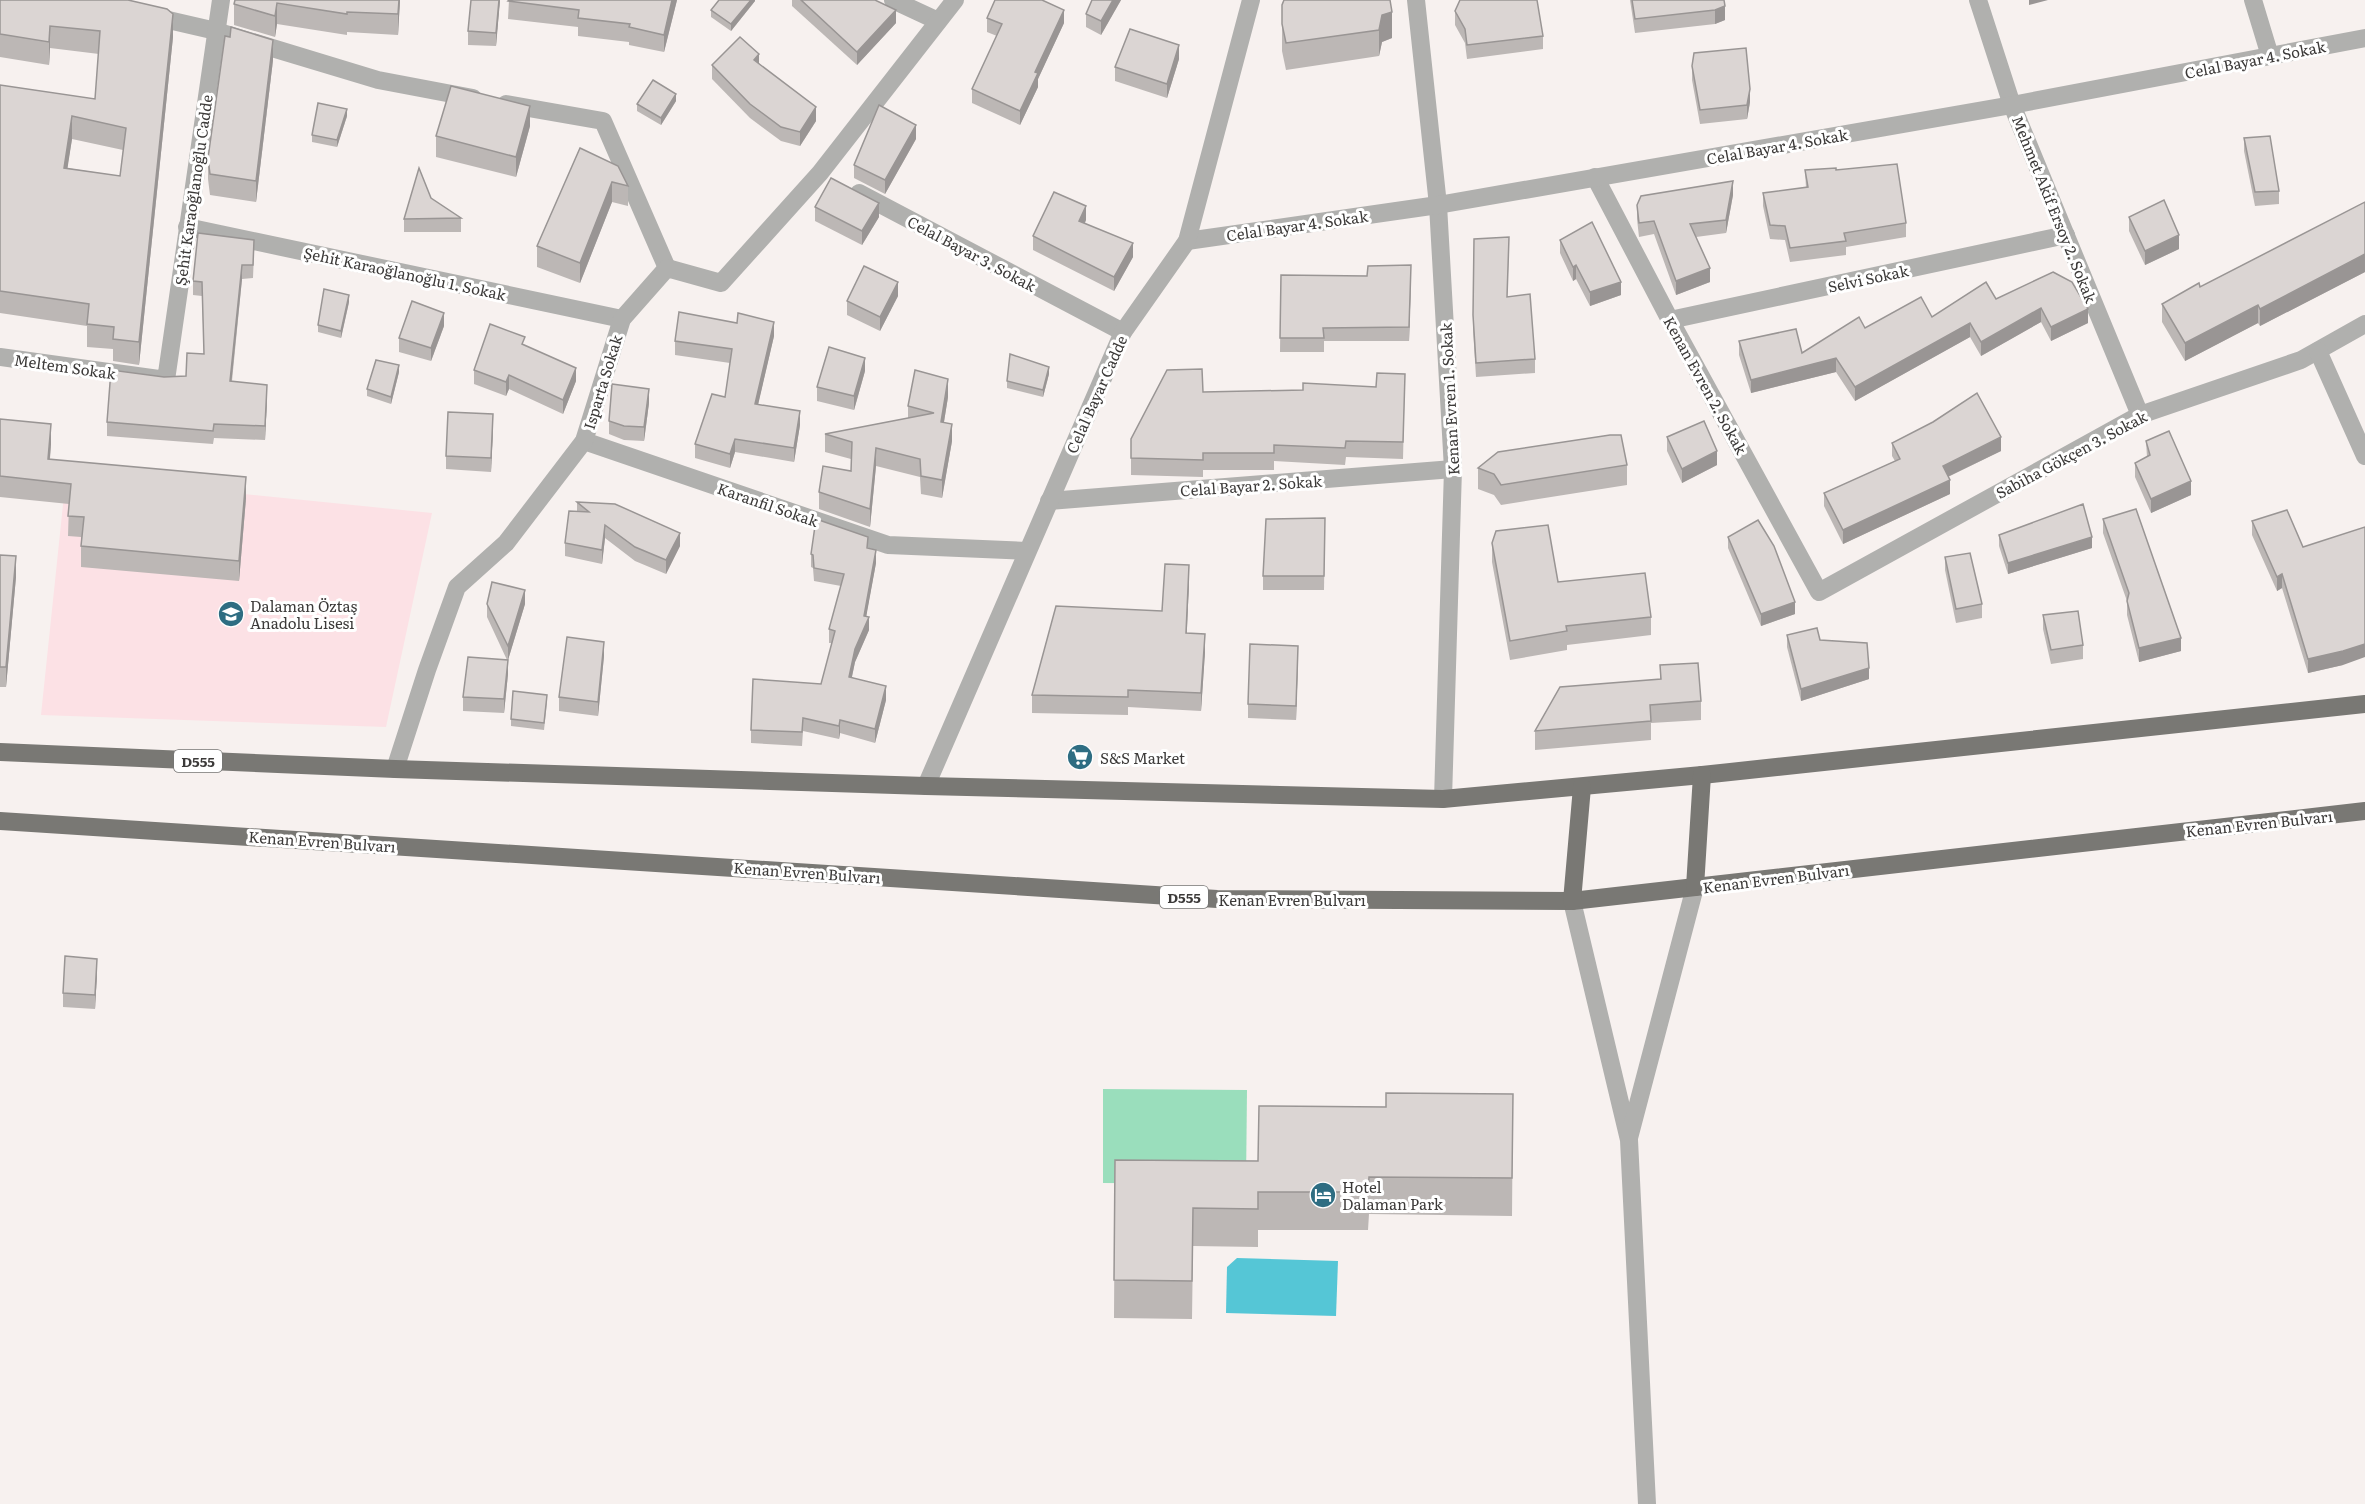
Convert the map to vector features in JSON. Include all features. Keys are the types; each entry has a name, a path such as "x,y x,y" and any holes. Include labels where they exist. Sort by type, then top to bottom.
{"main road":[{"name":"D555","path":"0,752 396,770 1443,799 1702,775 2365,704"},
{"path":"1695,887 1702,775"},
{"path":"1572,901 1582,787"},
{"name":"Kenan Evren Bulvarı","path":"0,820 1217,899 1572,901 2365,811"}],"street":[{"name":"Şehit Karaoğlanoğlu Cadde","path":"166,380 221,0"},
{"path":"893,0 938,21"},
{"path":"135,13 216,31 378,80 603,121 667,268 721,283 831,179 938,21 955,0"},
{"name":"Celal Bayar Cadde","path":"926,786 1123,332 1187,241 1251,0"},
{"name":"Kenan Evren 1. Sokak","path":"1416,0 1438,205 1453,469 1443,799"},
{"name":"Mehmet Akif Ersoy 2. Sokak","path":"1978,0 2012,105 2140,415"},
{"path":"2253,0 2271,56"},
{"name":"Celal Bayar 4. Sokak","path":"1187,241 1438,205 2012,105 2365,38"},
{"name":"Kenan Evren 2. Sokak","path":"1595,177 1670,320 1820,592"},
{"name":"Celal Bayar 3. Sokak","path":"831,179 1123,332"},
{"name":"Şehit Karaoğlanoğlu 1. Sokak","path":"187,227 622,319"},
{"name":"Selvi Sokak","path":"1670,320 2066,235"},
{"name":"Isparta Sokak","path":"396,770 427,669 457,587 506,543 584,441 622,319 667,268"},
{"name":"Sabiha Gökçen 3. Sokak","path":"1820,592 2140,415 2301,360 2365,324"},
{"path":"2318,351 2365,456"},
{"name":"Meltem Sokak","path":"0,357 166,380"},
{"name":"Karanfil Sokak","path":"584,441 888,545 1027,551"},
{"name":"Celal Bayar 2. Sokak","path":"1049,501 1453,469"},
{"path":"1629,1140 1695,887"},
{"path":"1572,901 1629,1140 1647,1504"}],"shaded area":[{"name":"Dalaman Öztaş Anadolu Lisesi","path":"66,476 432,513 386,727 41,715"}],"green space":[{"path":"1103,1089 1247,1090 1246,1184 1103,1183"}],"water":[{"path":"1237,1258 1338,1261 1336,1316 1226,1313 1227,1267"}],"building":[{"path":"0,0 128,0 167,9 173,14 139,342 113,339 114,327 87,324 89,304 0,291 0,85 95,99 100,31 50,26 49,42 0,34","holes":["72,116 126,128 120,176 64,168"]},
{"path":"235,0 399,0 398,14 347,12 347,14 277,3 275,16 234,4"},
{"path":"471,0 499,0 496,33 468,31"},
{"path":"509,0 672,0 664,35 629,27 630,24 578,18 579,10"},
{"path":"719,0 751,0 731,24 711,10"},
{"path":"801,0 875,0 896,10 857,52"},
{"path":"995,0 1042,0 1064,10 1035,72 1038,73 1020,111 972,89 1002,24 987,18"},
{"path":"1092,0 1113,0 1101,21 1086,14"},
{"path":"1284,0 1390,0 1392,12 1382,15 1379,30 1286,43 1282,24"},
{"path":"1460,0 1537,0 1543,36 1467,45 1465,29 1455,11"},
{"path":"1632,0 1724,0 1725,6 1715,10 1635,19"},
{"path":"231,27 273,40 256,181 210,174 208,158 225,36 230,37"},
{"path":"1130,29 1179,45 1167,84 1115,67"},
{"path":"740,37 759,54 754,60 816,107 800,132 781,127 750,104 712,65"},
{"path":"1746,48 1750,89 1747,105 1700,110 1692,66 1694,53"},
{"path":"653,80 676,94 661,118 637,104"},
{"path":"451,86 530,106 516,157 436,136"},
{"path":"318,103 347,109 337,140 312,135"},
{"path":"879,105 916,125 885,180 854,165"},
{"path":"2270,136 2279,191 2255,192 2244,138"},
{"path":"580,148 618,166 628,186 612,182 580,263 537,246"},
{"path":"1897,164 1906,223 1844,233 1846,241 1790,248 1785,226 1770,225 1763,193 1808,187 1805,170 1836,168 1836,170"},
{"path":"419,168 431,198 461,218 404,219"},
{"path":"831,178 879,203 862,231 815,207"},
{"path":"1733,181 1726,220 1690,224 1710,268 1676,281 1654,221 1639,223 1637,205 1641,196"},
{"path":"1054,192 1086,206 1079,221 1133,243 1114,277 1033,236"},
{"path":"2164,200 2179,235 2145,251 2129,217"},
{"path":"2365,202 2365,254 2260,309 2258,305 2185,343 2162,304 2199,283 2200,287"},
{"path":"1592,222 1621,282 1590,292 1576,265 1573,267 1560,240"},
{"path":"198,233 254,240 253,265 242,265 230,381 267,385 265,426 214,424 213,431 107,422 111,370 164,377 186,376 187,353 204,354 202,282 193,281"},
{"path":"1509,237 1507,297 1530,294 1535,359 1476,363 1473,315 1474,239"},
{"path":"1411,265 1409,327 1323,328 1324,338 1280,338 1281,275 1367,276 1368,266"},
{"path":"864,266 898,282 880,317 847,301"},
{"path":"2053,272 2072,282 2088,309 2051,327 2041,308 1981,342 1970,323 1855,387 1836,358 1751,380 1739,341 1796,329 1802,353 1859,317 1865,328 1921,297 1932,317 1986,282 1996,299"},
{"path":"324,289 349,295 341,331 318,325"},
{"path":"412,301 444,313 431,348 399,338"},
{"path":"679,312 737,323 738,313 774,322 755,404 800,411 794,448 735,439 730,454 695,444 712,394 725,397 732,349 675,341"},
{"path":"490,324 525,337 522,344 576,368 563,400 509,375 506,382 474,370"},
{"path":"829,347 865,358 854,396 817,387"},
{"path":"1010,354 1049,367 1043,390 1007,381"},
{"path":"376,360 399,365 391,397 367,389"},
{"path":"1202,369 1203,392 1303,390 1303,383 1376,387 1377,373 1405,374 1403,442 1346,441 1345,448 1274,445 1274,453 1203,453 1203,460 1131,458 1131,439 1167,370"},
{"path":"915,370 948,379 941,422 952,424 942,480 921,476 920,459 876,448 870,509 819,492 823,466 851,471 852,442 825,434 934,413 908,406"},
{"path":"612,384 649,389 644,427 624,426 609,421"},
{"path":"1977,393 2001,437 1943,466 1950,480 1843,530 1824,493 1900,459 1892,443 1933,422"},
{"path":"448,412 493,414 491,458 446,456"},
{"path":"0,419 51,424 48,459 246,477 239,561 81,546 84,517 68,516 71,484 0,476"},
{"path":"1704,421 1717,451 1682,469 1667,437"},
{"path":"2169,431 2191,481 2151,499 2135,463 2150,455 2146,441"},
{"path":"1621,435 1627,465 1501,485 1494,474 1478,468 1498,452"},
{"path":"577,502 615,504 680,533 666,560 635,547 605,525 602,550 565,543 569,511 589,512"},
{"path":"2083,504 2092,537 2008,563 1999,535"},
{"path":"2136,509 2181,638 2139,648 2127,601 2129,593 2103,519"},
{"path":"2287,510 2303,547 2365,527 2365,644 2308,659 2282,574 2277,577 2252,521"},
{"path":"1325,518 1324,576 1263,576 1266,519"},
{"path":"816,519 868,537 867,548 876,550 864,616 869,617 855,649 849,677 886,686 875,729 840,720 839,726 803,718 802,732 751,730 753,679 821,684 835,631 829,629 844,574 814,568 811,554"},
{"path":"1758,520 1774,546 1795,602 1761,614 1728,537"},
{"path":"1548,525 1558,582 1645,573 1651,617 1566,626 1567,631 1510,641 1492,543 1496,531"},
{"path":"1970,553 1982,604 1956,609 1945,557"},
{"path":"0,555 16,556 6,667 0,667"},
{"path":"1165,564 1189,565 1186,633 1205,634 1201,693 1128,690 1128,697 1032,695 1056,606 1162,611"},
{"path":"492,582 525,590 508,646 487,604"},
{"path":"2078,611 2083,645 2051,650 2043,615"},
{"path":"1817,628 1820,640 1867,643 1869,668 1801,689 1787,635"},
{"path":"567,637 604,642 598,702 559,697"},
{"path":"1250,644 1298,646 1296,706 1248,704"},
{"path":"468,657 508,660 504,699 463,697"},
{"path":"1698,663 1701,701 1650,705 1651,721 1535,731 1560,687 1661,679 1660,665"},
{"path":"513,691 547,695 544,723 511,719"},
{"path":"65,956 97,959 95,995 63,993"},
{"path":"1386,1093 1513,1094 1512,1178 1369,1177 1368,1192 1258,1192 1258,1209 1193,1208 1192,1281 1114,1280 1115,1160 1258,1161 1259,1106 1386,1107"}],"place":[{"name":"Dalaman Öztaş Anadolu Lisesi","path":"231,614"},
{"name":"S&S Market","path":"1080,757"},
{"name":"Hotel Dalaman Park","path":"1323,1195"}]}
